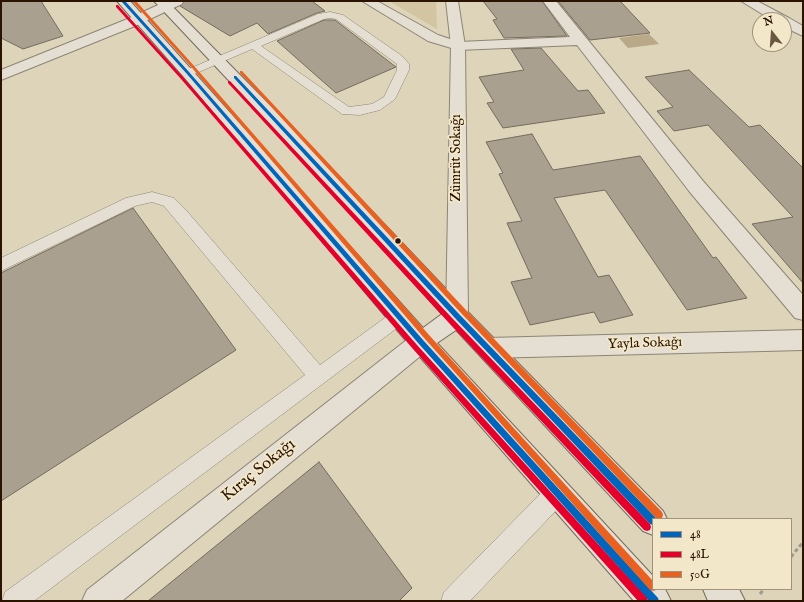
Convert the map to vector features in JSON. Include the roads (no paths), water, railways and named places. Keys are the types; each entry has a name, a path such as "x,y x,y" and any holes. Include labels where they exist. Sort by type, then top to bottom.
{"street":[{"path":"123,1 188,73 421,342 655,601"},
{"path":"368,1 432,38 458,46 582,41"},
{"name":"Zümrüt Sokağı","path":"452,1 458,46 457,316"},
{"path":"549,1 696,186 803,311"},
{"path":"747,1 767,12"},
{"path":"1,75 138,19 167,3 218,60 304,150 457,316 652,520"},
{"path":"792,26 803,32"},
{"name":"Kıraç Sokağı","path":"98,601 421,342 457,316"},
{"name":"Yayla Sokağı","path":"488,348 803,340"},
{"path":"719,590 729,601"}],"lane":[{"path":"188,73 253,45 322,16 330,15 339,17 398,58 403,64 403,70 389,99 376,107 360,111 346,111 253,45"},
{"path":"1,265 131,202 152,197 169,202 180,213 318,377"},
{"path":"14,601 399,317"},
{"path":"453,601 557,493"}]}
